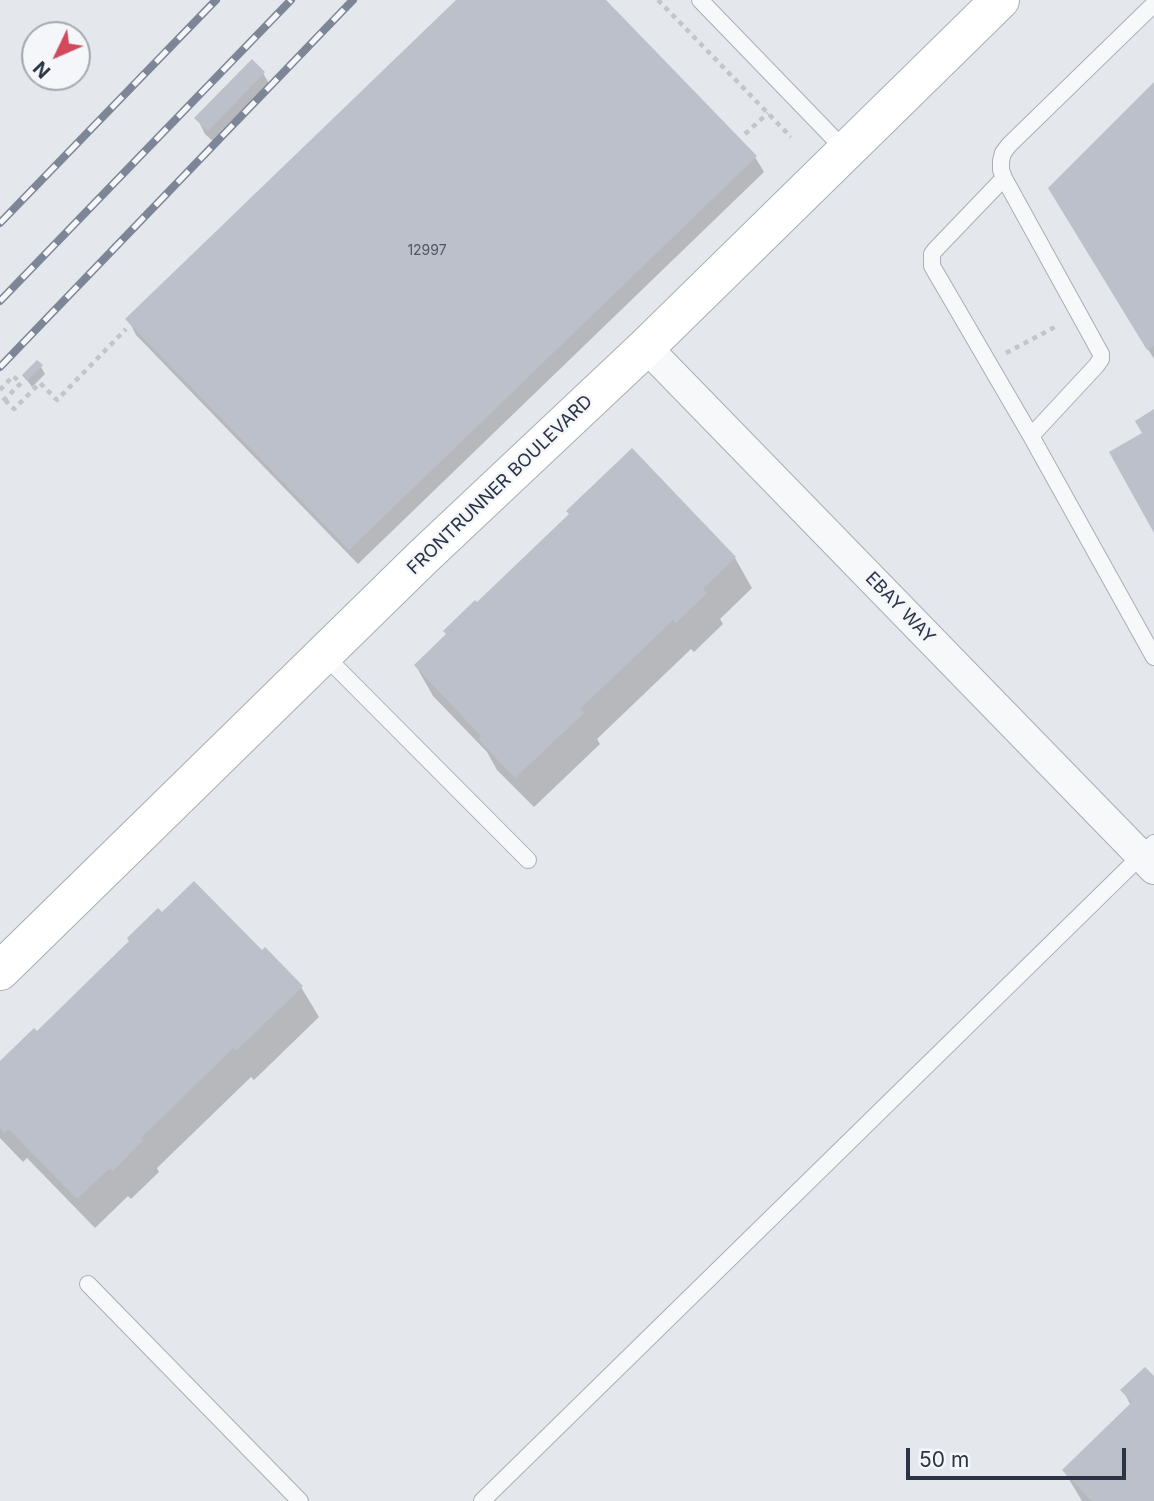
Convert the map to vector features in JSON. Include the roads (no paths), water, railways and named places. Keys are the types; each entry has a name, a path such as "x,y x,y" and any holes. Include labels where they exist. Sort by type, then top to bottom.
{"street":[{"name":"FRONTRUNNER BOULEVARD","path":"0,971 423,557 646,347 1000,0"},
{"name":"EBAY WAY","path":"646,347 1149,856"}],"lane":[{"path":"700,0 846,151"},
{"path":"1031,436 1096,366 1101,356 1004,178 1001,170 1003,153 1154,4"},
{"path":"1004,178 935,250 932,254 932,266 1031,436 1154,657"},
{"path":"324,655 528,860"},
{"path":"482,1501 894,1099 1149,856"},
{"path":"88,1284 300,1501"}],"railway":[{"path":"0,223 216,0"},
{"path":"0,301 291,0"},
{"path":"0,367 353,0"}]}
